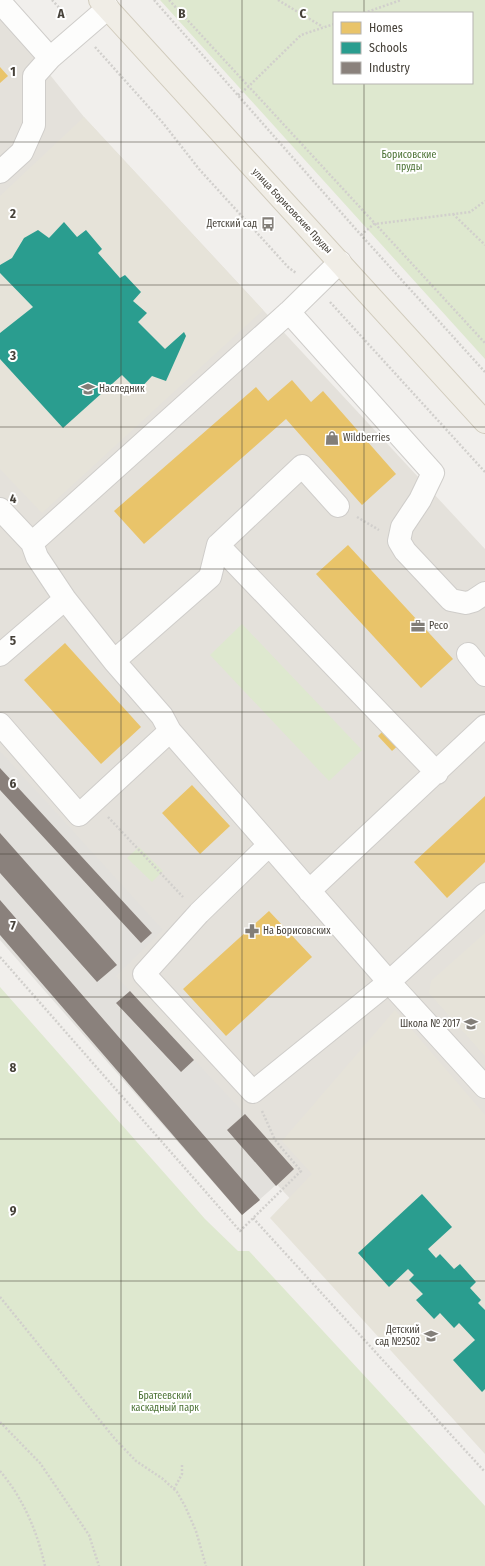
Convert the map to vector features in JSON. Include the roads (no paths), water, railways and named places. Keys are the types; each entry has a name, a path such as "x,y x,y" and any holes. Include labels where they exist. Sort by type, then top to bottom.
{"main road":[{"name":"улица Борисовские Пруды","path":"104,4 485,422"}],"lane":[{"path":"0,2 50,58"},
{"path":"0,172 22,152 34,125 34,76 50,58 81,31 104,4"},
{"path":"32,543 289,312 340,262"},
{"path":"289,312 433,473 420,500 402,527 399,541 405,551 451,600 466,603 473,601 485,593"},
{"path":"114,660 210,577 218,545 302,466 338,506"},
{"path":"0,509 32,543 37,557 65,599 114,660 162,716 170,731 389,982 485,1087"},
{"path":"218,545 436,773"},
{"path":"0,655 65,599"},
{"path":"468,654 485,674"},
{"path":"0,724 79,815 170,731"},
{"path":"310,891 485,726"},
{"path":"269,845 199,913 144,974 253,1092 389,982 485,894"}],"place":[{"name":"Детский сад","path":"268,224"},
{"name":"Наследник","path":"88,389"},
{"name":"Wildberries","path":"332,438"},
{"name":"Ресо","path":"418,626"},
{"name":"На Борисовских","path":"252,931"},
{"name":"Школа № 2017","path":"471,1024"},
{"name":"Детский сад №2502","path":"431,1336"}],"park label":[{"name":"Борисовские пруды","path":"409,160"},
{"name":"Братеевский каскадный парк","path":"165,1402"}]}
